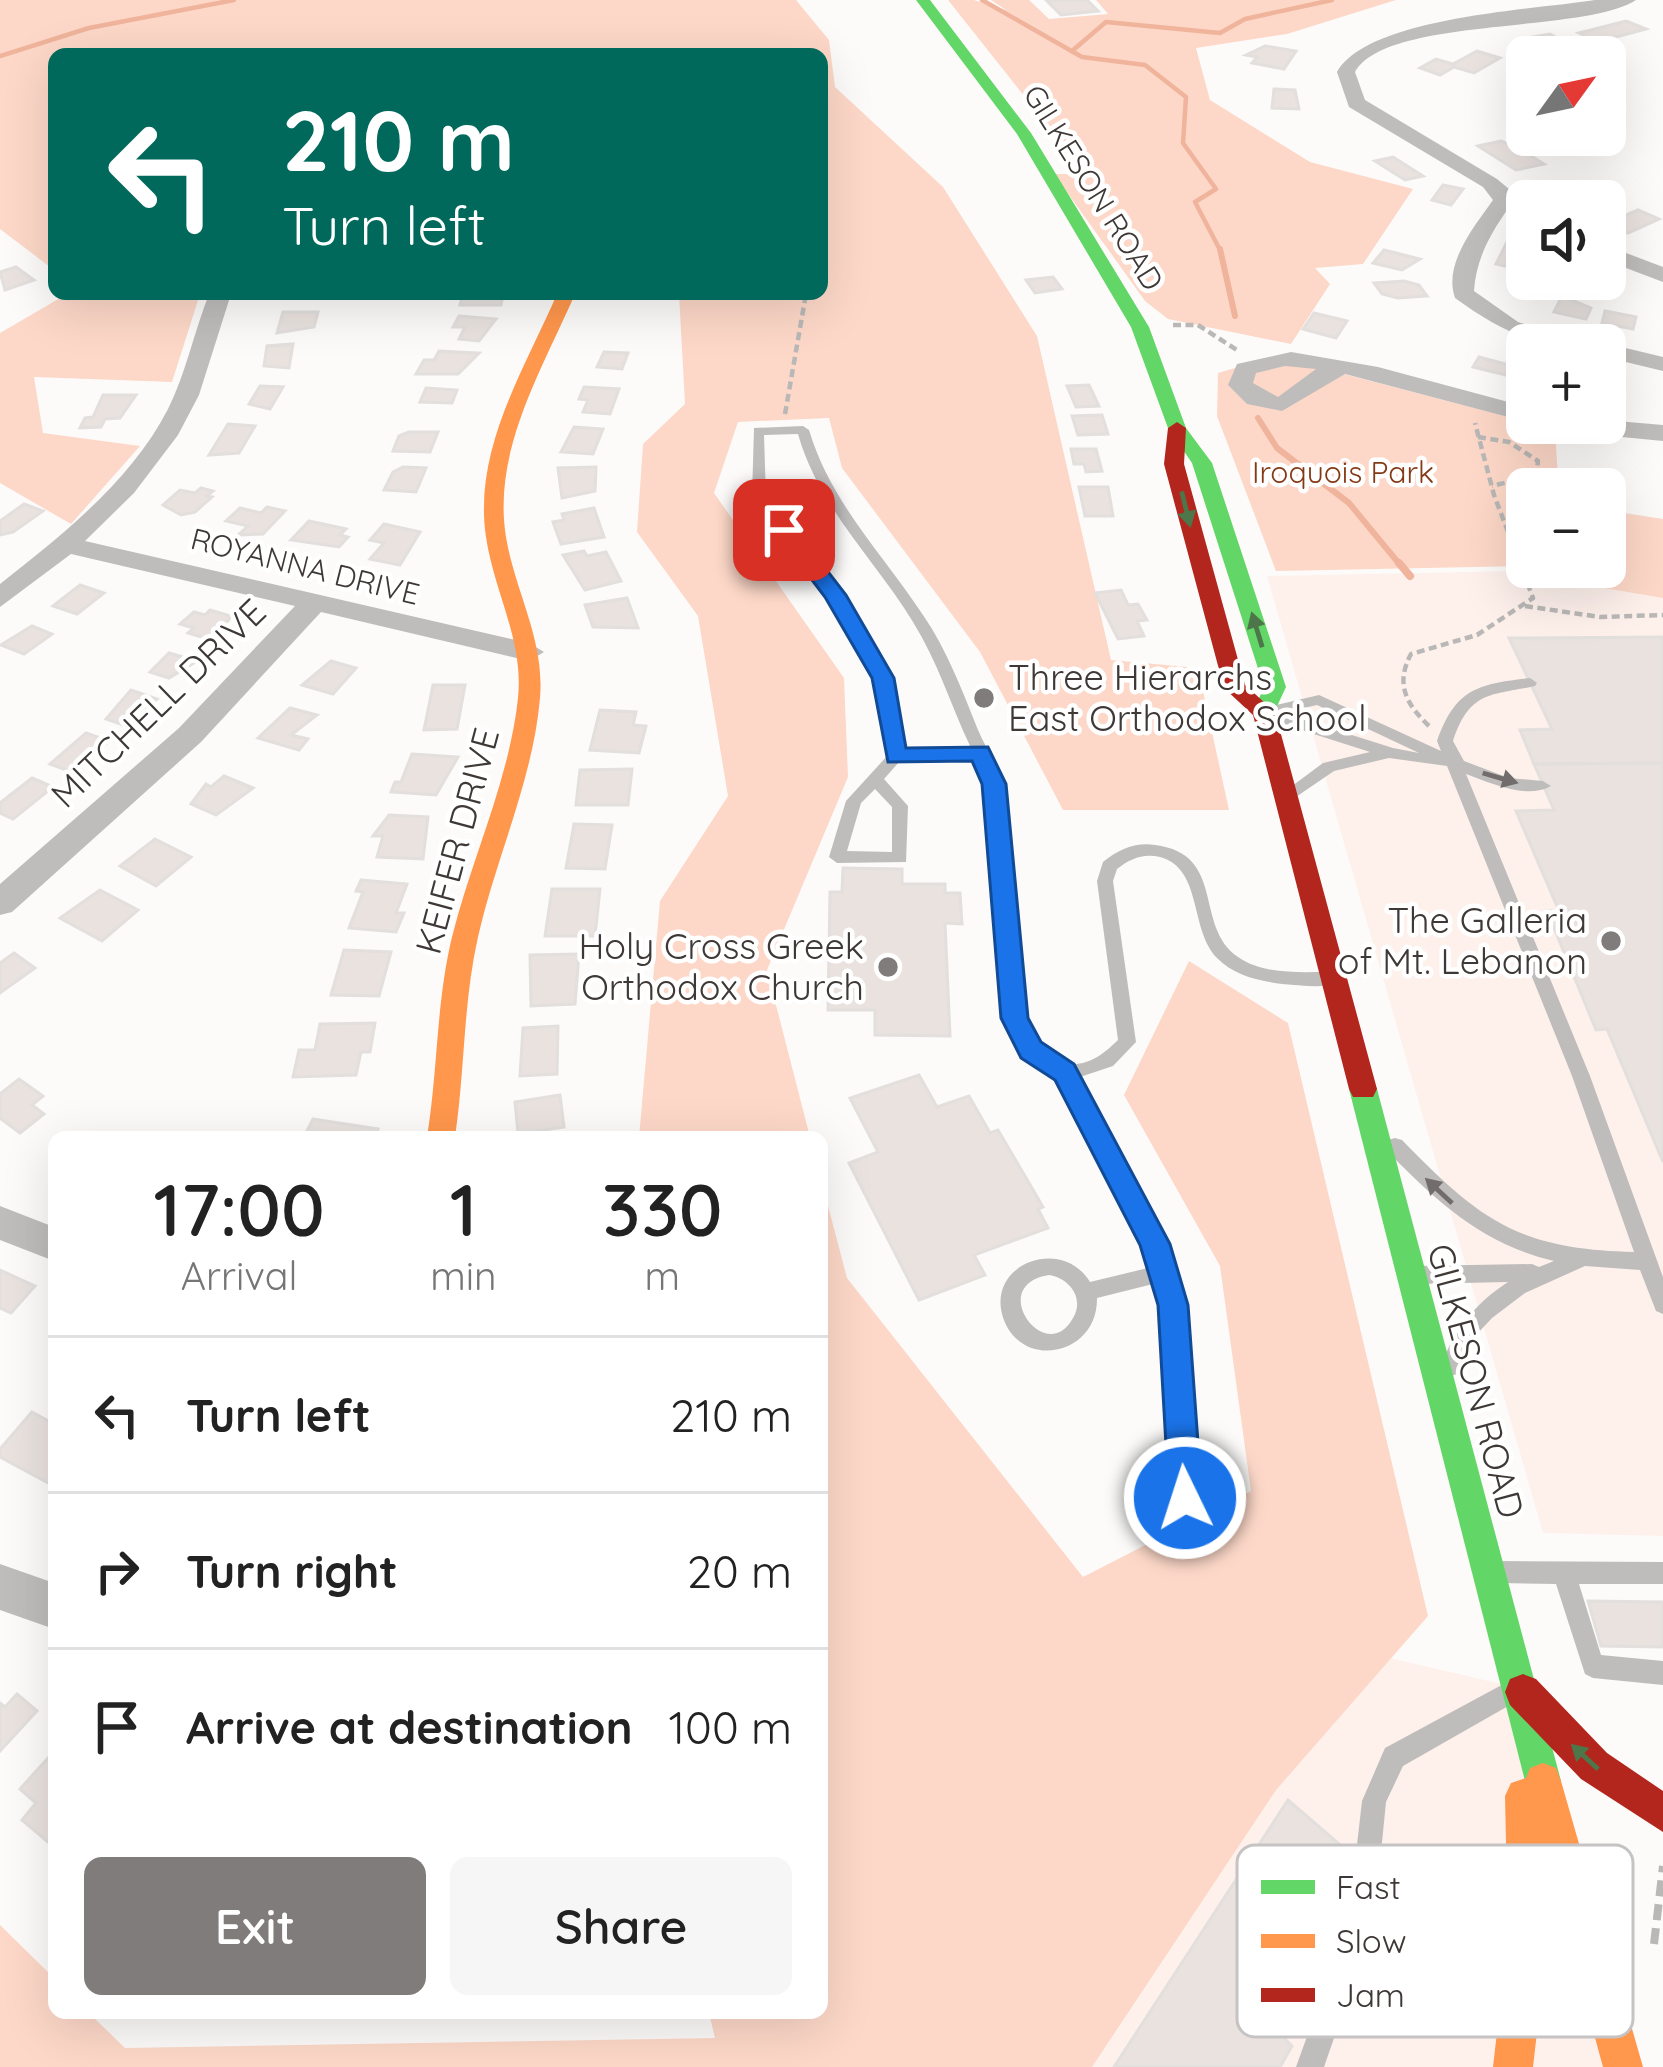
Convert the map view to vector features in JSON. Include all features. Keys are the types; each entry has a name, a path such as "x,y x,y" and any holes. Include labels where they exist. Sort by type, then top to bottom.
{"street":[{"name":"GILKESON ROAD","path":"923,0 1002,100 1120,289 1157,367 1177,428 1174,464 1235,688 1264,712 1562,1845"},
{"path":"1506,324 1463,293 1462,269 1504,200 1490,183 1356,103 1346,72 1355,56 1395,38 1627,0"},
{"path":"1626,260 1663,274"},
{"path":"0,598 65,544 152,453 178,414 218,300"},
{"name":"KEIFER DRIVE","path":"442,1131 451,1094 451,1018 459,962 522,754 529,652 524,612 494,535 493,488 564,300"},
{"path":"1626,355 1663,364"},
{"path":"1336,369 1324,372 1297,400 1281,404 1257,398 1240,385 1246,369 1291,359 1336,369 1476,401 1506,409"},
{"path":"1626,429 1663,433"},
{"name":"ROYANNA DRIVE","path":"65,544 529,652"},
{"name":"MITCHELL DRIVE","path":"0,903 190,735 314,603"},
{"path":"0,1223 48,1242"},
{"path":"0,1587 48,1604"},
{"path":"1519,1688 1594,1766 1663,1814"},
{"path":"1519,1688 1525,1845"},
{"path":"1513,2067 1516,2037"},
{"name":"GILKESON ROAD","path":"1615,2037 1623,2067"}],"lane":[{"path":"896,756 883,678 835,595 759,497 758,430 803,430 822,488 939,651 994,784 1015,1018 1031,1050 1064,1072 1155,1244 1173,1305 1185,1498"},
{"path":"1530,683 1483,688 1455,708 1445,741 1581,1076 1663,1305"},
{"path":"1264,712 1297,700 1319,700 1458,765 1508,783 1543,786"},
{"path":"1264,712 1391,753 1458,765"},
{"path":"876,780 900,806 900,858 837,857 854,801 896,756 980,753"},
{"path":"1286,799 1329,767 1391,753"},
{"path":"1064,1072 1091,1071 1112,1061 1127,1042 1105,881 1109,866 1122,855 1153,850 1177,856 1190,867 1213,941 1235,964 1272,976 1334,979"},
{"path":"1371,1121 1464,1215 1511,1241 1579,1261 1646,1261"},
{"path":"1442,1394 1456,1350 1483,1310 1543,1274 1579,1261"},
{"path":"1086,1292 1163,1273"},
{"path":"1411,1275 1543,1274"},
{"path":"1489,1572 1663,1573"},
{"path":"1564,1573 1593,1666 1663,1673"},
{"path":"1369,1845 1374,1801 1394,1757 1519,1688"},
{"path":"1310,2067 1321,2037"}],"path":[{"path":"782,429 805,300"},
{"path":"1198,325 1259,364"},
{"path":"1445,741 1402,693 1401,670 1411,654 1477,635 1525,606 1533,590 1492,486 1478,437 1476,401"},
{"path":"1478,437 1509,442 1538,461 1536,475 1492,486"},
{"path":"1525,606 1600,617 1663,614"},
{"path":"1654,1944 1663,1865"}],"shaded area":[{"path":"1663,568 1663,1536 1543,1533 1267,576 1506,571 1506,588 1626,588 1626,569"},
{"path":"1347,1648 1519,1688 1562,1845 1237,1845 1237,2037 1615,2037 1623,2067 1040,2067"}],"green space":[{"path":"0,0 796,0 829,40 835,87 943,187 1037,336 1111,660 1198,668 1229,810 1063,810 980,652 842,468 829,418 738,422 714,493 844,678 848,777 767,970 808,1131 640,1131 660,901 728,796 698,616 637,532 643,444 685,404 679,300 828,300 828,48 48,48 48,265 0,229"},
{"path":"948,0 974,0 1006,10 991,0 1029,0 1049,19 1108,14 1096,0 1396,0 1287,34 1196,48 1210,100 1310,162 1413,189 1363,264 1315,268 1330,284 1291,344 1168,319 1145,301 1054,174 1076,174 1040,116"},
{"path":"57,300 198,300 172,382 34,377 43,433 140,446 71,524 0,483 0,333"},
{"name":"Iroquois Park","path":"1275,356 1506,416 1506,444 1556,444 1557,468 1506,468 1506,566 1276,571 1217,416 1218,373"},
{"path":"1626,513 1663,519 1663,598 1604,588 1626,588"},
{"path":"1189,961 1288,1023 1428,1616 1276,1790 1092,2067 0,2067 0,1925 48,1972 48,2019 95,2019 125,2048 715,2038 710,2019 828,2019 828,1206 847,1278 1083,1577 1251,1491 1220,1266 1124,1095"}],"building":[{"path":"1046,0 1087,0 1098,11 1061,15"},
{"path":"1626,21 1646,29 1620,36 1579,33"},
{"path":"1265,46 1296,51 1284,69 1252,63 1257,57 1246,55"},
{"path":"1477,51 1500,58 1474,73 1454,67 1440,75 1420,68 1436,59 1453,64"},
{"path":"1274,89 1295,90 1299,109 1272,108"},
{"path":"1501,141 1506,143 1506,156 1531,156 1544,164 1516,170 1478,146"},
{"path":"1393,157 1423,176 1405,180 1375,161"},
{"path":"1443,185 1463,189 1451,205 1432,200"},
{"path":"1638,210 1659,219 1628,233 1626,215"},
{"path":"1506,244 1506,266 1496,264"},
{"path":"1384,250 1420,259 1402,270 1373,263"},
{"path":"16,267 34,280 5,290 0,272"},
{"path":"1053,277 1062,289 1035,293 1026,280"},
{"path":"1374,283 1419,285 1427,296 1398,298 1382,294"},
{"path":"461,300 502,300 501,305 460,305"},
{"path":"1560,300 1591,308 1586,319 1554,312"},
{"path":"1605,311 1636,317 1633,329 1602,323"},
{"path":"283,312 318,312 314,327 277,333"},
{"path":"1314,313 1347,321 1336,338 1303,329"},
{"path":"459,316 496,319 479,341 459,339 465,327 453,327"},
{"path":"293,344 289,368 264,366 267,346"},
{"path":"439,351 479,353 458,374 416,374 424,360 434,360"},
{"path":"604,352 628,353 622,369 597,367"},
{"path":"1479,357 1506,364 1506,375 1473,367"},
{"path":"1089,385 1099,406 1076,407 1067,386"},
{"path":"260,386 283,387 270,409 249,404"},
{"path":"584,387 619,389 610,414 583,412 588,400 579,399"},
{"path":"426,388 457,390 452,403 420,402"},
{"path":"103,395 136,395 120,418 105,419 101,427 80,428 85,418 93,417"},
{"path":"1102,415 1108,434 1078,435 1072,416"},
{"path":"228,424 255,426 239,453 209,455"},
{"path":"574,427 603,429 593,454 561,452"},
{"path":"438,432 430,452 393,451 399,436"},
{"path":"1071,449 1096,449 1102,471 1086,472 1084,464 1074,464"},
{"path":"403,467 426,468 416,492 384,490 393,472"},
{"path":"596,467 595,491 562,498 558,468"},
{"path":"1079,487 1108,487 1113,516 1085,516"},
{"path":"201,488 213,491 207,496 212,497 195,512 181,515 163,505 180,490 195,493"},
{"path":"24,504 43,511 13,532 0,535 0,521"},
{"path":"267,507 285,511 263,534 238,535 248,526 226,521 240,508 261,513"},
{"path":"594,508 604,537 561,544 553,522 564,520 562,514"},
{"path":"309,521 346,529 340,535 348,537 339,547 291,540"},
{"path":"384,524 420,532 400,565 370,559 384,543 370,540"},
{"path":"584,551 587,556 606,552 621,581 585,590 563,555"},
{"path":"80,585 104,593 77,614 53,606"},
{"path":"1121,590 1128,605 1138,604 1147,620 1137,621 1144,636 1118,639 1095,593"},
{"path":"627,598 638,628 593,627 585,605"},
{"path":"210,610 231,616 214,641 188,633 194,628 180,624 194,612 205,615"},
{"path":"32,626 52,634 24,654 1,645"},
{"path":"1663,637 1663,763 1534,764 1520,730 1552,729 1509,638"},
{"path":"169,653 197,661 169,678 150,672"},
{"path":"331,661 356,668 333,694 302,685"},
{"path":"433,685 465,685 457,729 424,730"},
{"path":"131,690 157,699 127,726 106,719"},
{"path":"290,708 317,715 291,735 308,739 299,750 258,738"},
{"path":"600,710 636,712 633,725 646,726 639,753 590,750"},
{"path":"86,733 109,741 74,773 50,764"},
{"path":"412,754 458,757 436,795 391,792 395,782 401,782"},
{"name":"The Galleria of Mt. Lebanon","path":"1663,763 1663,1162 1607,1029 1596,1030 1547,911 1559,911 1516,811 1554,810 1534,764"},
{"path":"632,769 628,805 576,805 580,770"},
{"path":"224,776 253,788 216,815 191,804 206,784 211,787"},
{"path":"32,778 53,787 13,819 0,813 0,803"},
{"path":"389,815 428,817 423,859 377,857 383,836 373,836"},
{"path":"574,824 612,825 605,869 566,868"},
{"path":"155,839 191,857 156,886 120,866"},
{"name":"Holy Cross Greek Orthodox Church","path":"843,868 902,869 902,884 945,884 945,893 960,893 962,924 945,923 950,1036 875,1035 875,1010 828,1010 830,892 842,892"},
{"path":"361,880 407,884 396,913 404,913 396,932 349,928 363,892 356,891"},
{"path":"552,889 600,889 595,936 545,936"},
{"path":"100,890 138,910 102,941 60,918"},
{"path":"344,950 391,952 379,996 331,995"},
{"path":"14,953 35,968 0,993 0,963"},
{"path":"579,954 575,1004 531,1006 530,955"},
{"path":"375,1023 370,1052 361,1052 356,1075 293,1077 299,1050 315,1050 320,1024"},
{"path":"558,1026 557,1074 520,1076 523,1028"},
{"path":"919,1075 937,1107 969,1096 990,1133 998,1130 1043,1207 1038,1209 1048,1228 974,1255 985,1275 919,1300 849,1163 878,1152 850,1098"},
{"path":"19,1079 43,1096 32,1105 44,1114 20,1133 0,1118 0,1094"},
{"path":"560,1095 564,1127 518,1131 515,1102"},
{"path":"313,1119 378,1129 377,1131 307,1131"},
{"path":"0,1270 35,1286 11,1313 0,1308"},
{"path":"32,1412 48,1421 48,1483 0,1457 0,1449"},
{"path":"1588,1601 1663,1602 1663,1647 1601,1646"},
{"path":"17,1694 37,1711 0,1751 0,1703 5,1707"},
{"path":"48,1758 48,1842 22,1820 36,1803 20,1789"},
{"path":"1288,1800 1340,1845 1259,1845"},
{"path":"1237,1878 1237,2037 1283,2037 1292,2046 1280,2067 1114,2067"}],"waterway":[{"path":"0,56 89,28 234,0"},
{"path":"982,0 1082,57 1145,65 1186,97 1183,143 1216,189 1195,202 1220,251"},
{"path":"1072,51 1106,22 1220,33 1245,19 1332,0"},
{"path":"1220,251 1235,316"},
{"path":"1258,418 1277,448 1349,503 1401,566"},
{"path":"1399,563 1410,576"}],"traffic: fast":[{"path":"923,0 1024,133 1140,327 1177,428 1202,463 1275,687 1264,712"},
{"path":"1363,1089 1543,1781"}],"traffic: slow":[{"path":"442,1131 459,964 516,766 529,698 524,636 496,538 496,475 514,413 563,300"},
{"path":"1543,1781 1561,1845"},
{"path":"1524,1796 1525,1845"},
{"path":"1513,2067 1516,2037"},
{"path":"1615,2037 1623,2067"}],"traffic: jam":[{"path":"1177,428 1174,464 1235,688 1264,712 1363,1089"},
{"path":"1523,1692 1594,1766 1663,1813"}],"place":[{"name":"Three Hierarchs East Orthodox School","path":"984,698"},
{"name":"The Galleria of Mt. Lebanon","path":"1611,941"},
{"name":"Holy Cross Greek Orthodox Church","path":"888,967"}],"route":[{"path":"784,530 835,595 883,678 896,756 980,753 994,784 1015,1018 1031,1050 1045,1064 1064,1072 1155,1244 1173,1305 1185,1498"}]}
